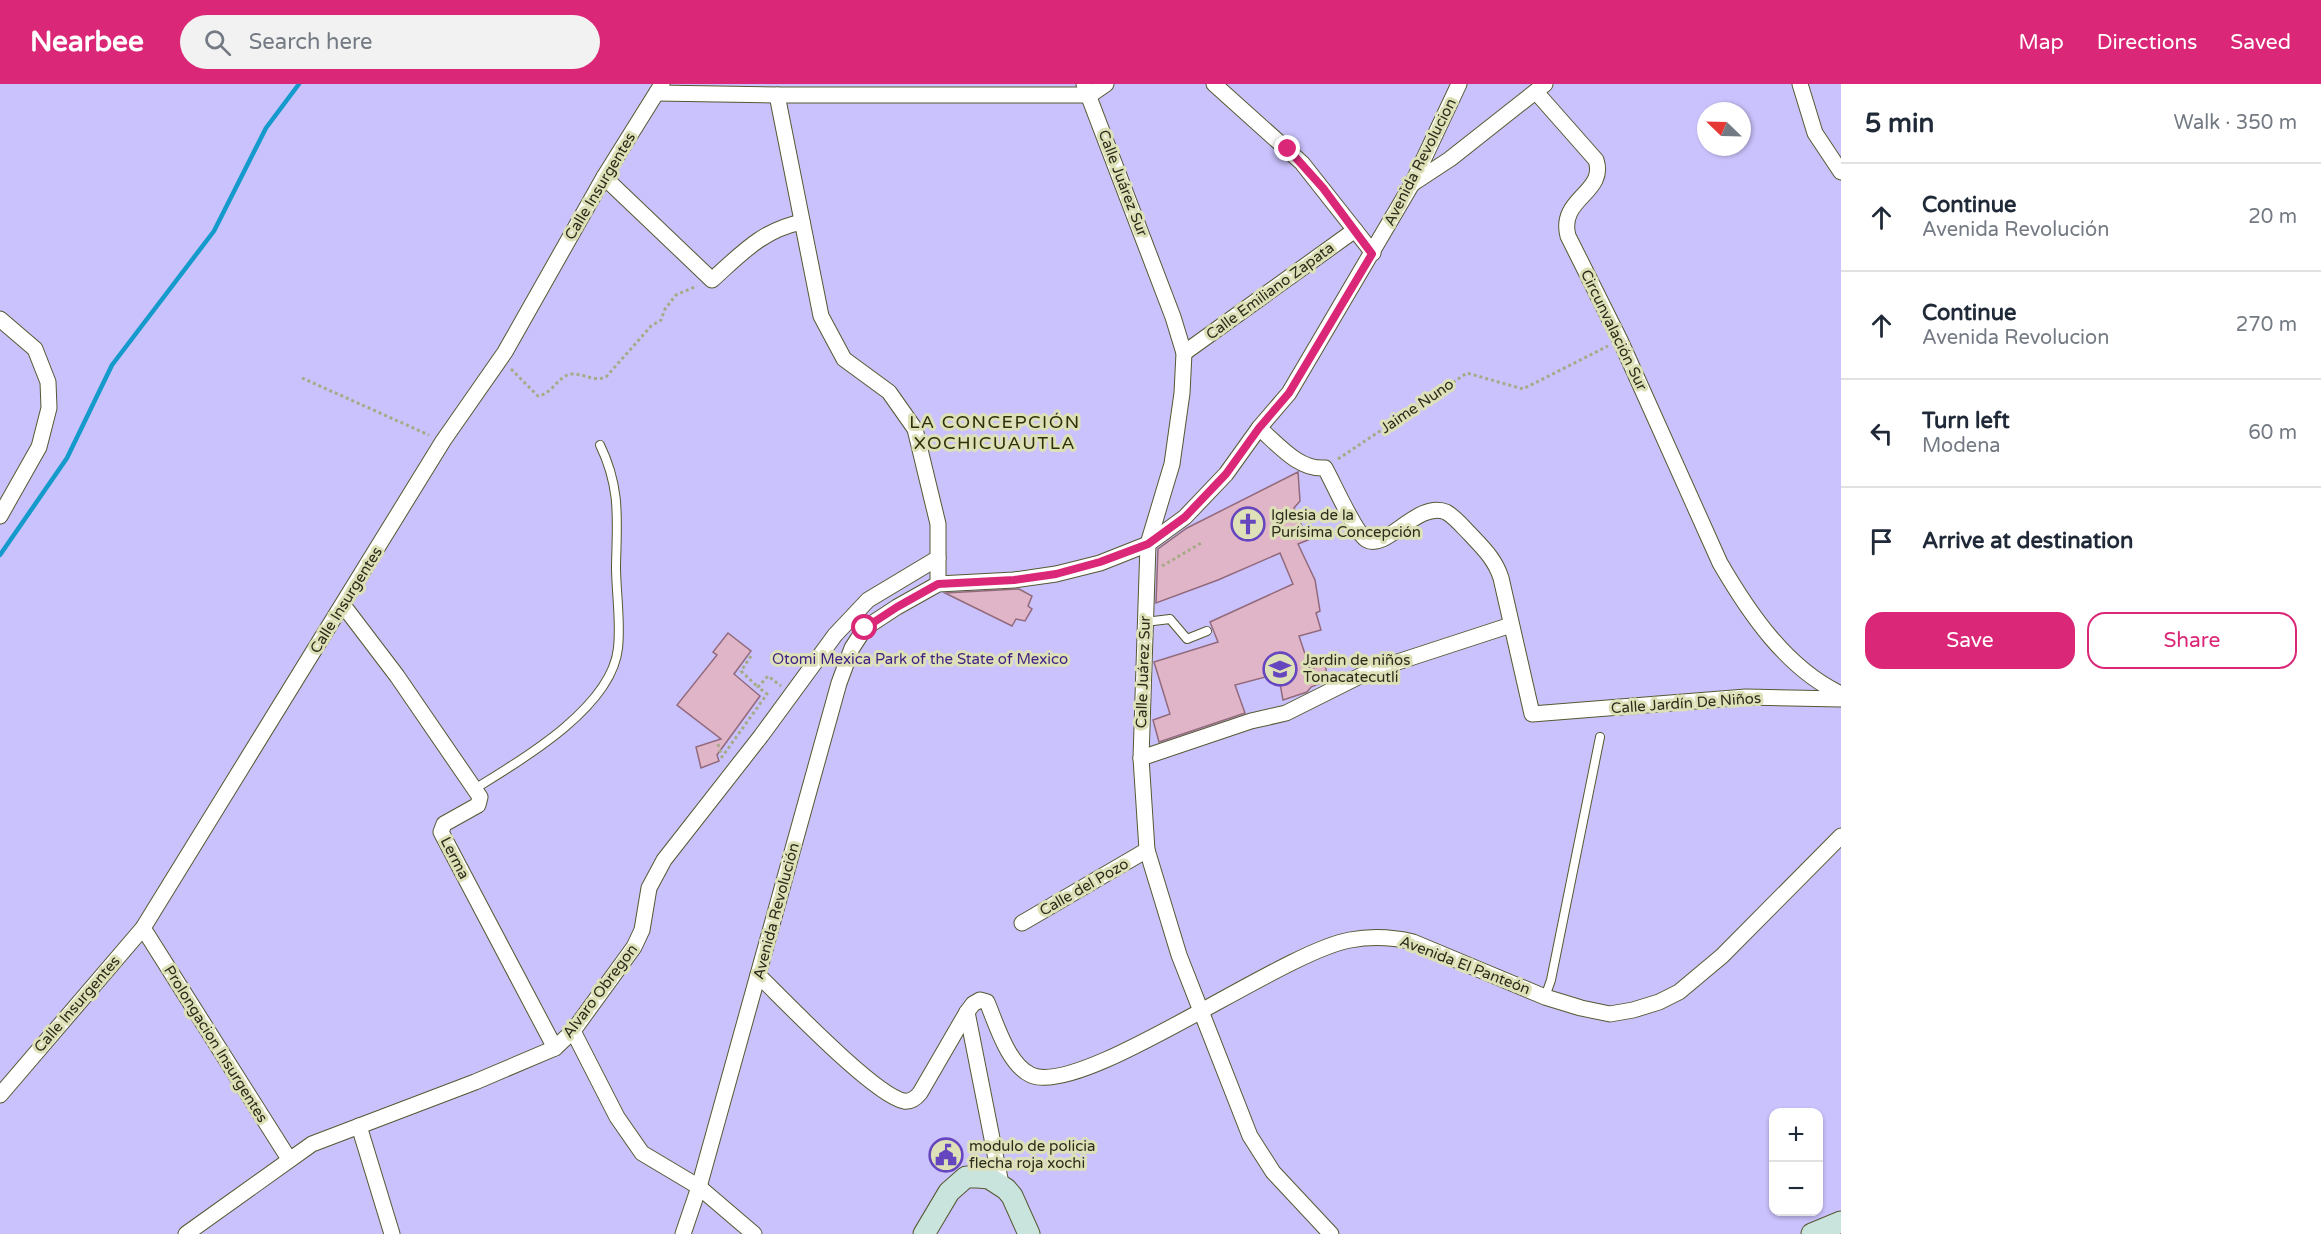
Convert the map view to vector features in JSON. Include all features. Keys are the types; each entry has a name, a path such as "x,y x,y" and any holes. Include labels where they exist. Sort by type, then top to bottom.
{"main road":[{"path":"924,1234 949,1192 966,1178 989,1178 1001,1184 1012,1196 1029,1234"},
{"path":"1812,1234 1841,1222"}],"street":[{"path":"659,88 777,95 1087,90 1106,84"},
{"path":"1214,84 1302,163 1372,254"},
{"name":"Avenida Revolucion","path":"897,607 938,584 1014,580 1056,574 1100,562 1148,544 1185,517 1226,474 1259,428 1289,393 1412,184 1459,84"},
{"path":"1800,84 1815,133 1841,172"},
{"name":"Calle Insurgentes","path":"0,1095 143,928 443,441 505,352 604,177 659,88"},
{"name":"Circunvalación Sur","path":"1412,184 1450,159 1541,88 1596,160 1598,172 1594,182 1570,209 1566,229 1668,444 1710,544 1729,580 1784,652 1816,680 1841,694"},
{"name":"Calle Juárez Sur","path":"1087,90 1173,317 1184,353 1182,393 1172,464 1148,544 1141,758 1147,850 1179,956 1250,1136 1273,1172 1331,1234"},
{"path":"777,95 818,306 834,344 844,359 889,392 915,429 938,524 938,584"},
{"path":"604,177 712,280 765,235 787,225 802,222"},
{"name":"Calle Emiliano Zapata","path":"1184,353 1355,230"},
{"path":"0,319 35,350 48,382 49,408 39,447 0,516"},
{"path":"1141,758 1286,713 1370,671 1511,625 1501,578 1495,562 1451,516 1438,510 1429,511 1380,540 1369,541 1358,530 1325,468 1314,468 1302,464 1259,428"},
{"name":"Alvaro Obregon","path":"186,1234 312,1144 475,1082 555,1048 573,1031 634,947 642,930 649,888 664,860 835,635 868,600 938,558"},
{"path":"343,605 397,676 476,788"},
{"name":"Avenida Revolución","path":"683,1234 699,1187 852,648 865,628 897,607"},
{"name":"Calle Jardín De Niños","path":"1511,625 1532,714 1746,697 1841,699"},
{"name":"Lerma","path":"476,788 480,796 478,805 444,824 441,832 555,1048"},
{"name":"Avenida El Panteón","path":"967,1012 973,1004 980,1000 987,1002 1004,1043 1017,1064 1028,1074 1041,1078 1059,1077 1100,1063 1319,950 1348,940 1391,937 1413,942 1545,997 1610,1014 1650,1005 1679,992 1722,956 1841,836"},
{"name":"Calle del Pozo","path":"1022,923 1147,850"},
{"name":"Prolongacion Insurgentes","path":"143,928 289,1159"},
{"path":"758,975 849,1062 881,1089 904,1101 918,1096 967,1012"},
{"path":"967,1012 1001,1184"},
{"path":"573,1031 617,1118 642,1153 699,1187 754,1234"},
{"path":"359,1126 392,1234"}],"lane":[{"path":"476,788 555,736 601,690 612,669 618,649 617,514 611,468 600,446"},
{"path":"1145,622 1170,619 1187,639 1207,631"},
{"path":"1545,997 1551,980 1600,737"}],"path":[{"path":"505,352 506,364 538,396 544,395 567,375 599,379 606,377 651,326 660,320 676,295 712,280"},
{"name":"Jaime Nuno","path":"1325,468 1467,373 1523,389 1620,340"},
{"path":"302,378 443,441"},
{"path":"1146,572 1156,570 1203,542"},
{"path":"718,744 722,757 767,694 741,671 751,656"},
{"path":"758,687 768,676 784,688 790,696"}],"green space":[{"name":"Otomi Mexica Park of the State of Mexico","path":"0,84 1841,84 1841,1234 0,1234"}],"building":[{"path":"1298,472 1300,501 1294,508 1308,540 1298,544 1315,580 1320,611 1316,613 1321,630 1299,636 1310,669 1325,664 1328,680 1311,687 1307,692 1283,700 1279,678 1275,680 1273,675 1235,685 1245,713 1159,742 1153,720 1170,714 1154,662 1218,642 1210,622 1293,584 1280,553 1218,580 1156,603 1158,549 1187,528"},
{"path":"1019,589 1032,596 1028,606 1032,609 1025,621 1016,619 1012,626 945,593"},
{"path":"728,633 751,651 734,674 760,696 717,755 719,761 701,768 696,747 721,739 677,705 717,655 713,652"}],"waterway":[{"path":"0,555 67,458 112,365 214,231 266,128 299,84"}],"place":[{"name":"Iglesia de la Purísima Concepción","path":"1248,524"},
{"name":"Jardin de niños Tonacatecutli","path":"1280,669"},
{"name":"modulo de policia flecha roja xochi","path":"946,1155"}],"district":[{"name":"LA CONCEPCIÓN XOCHICUAUTLA","path":"995,432"}],"route":[{"path":"865,628 938,584 1014,580 1056,574 1100,562 1148,544 1185,517 1226,474 1259,428 1289,393 1372,254 1323,188 1288,149"}]}
